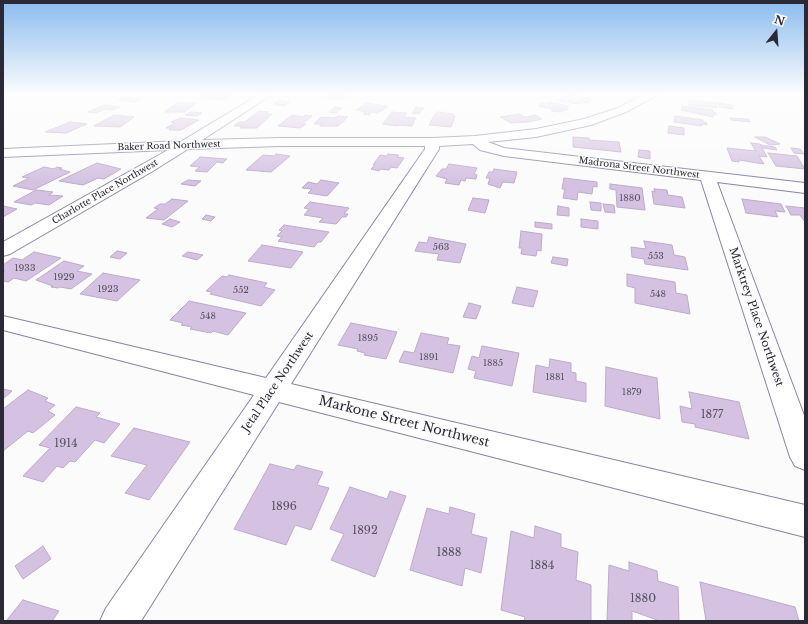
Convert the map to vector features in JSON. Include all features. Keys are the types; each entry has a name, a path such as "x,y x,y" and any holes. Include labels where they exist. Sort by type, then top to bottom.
{"street":[{"name":"Charlotte Place Northwest","path":"3,250 186,145 221,123"},
{"name":"Baker Road Northwest","path":"3,153 280,142 432,142 475,140 536,133 582,123"},
{"name":"Madrona Street Northwest","path":"475,140 485,147 504,152 805,188"},
{"name":"Jetal Place Northwest","path":"119,621 432,149 432,142"},
{"name":"Marktrey Place Northwest","path":"707,176 805,457"},
{"name":"Markone Street Northwest","path":"3,323 805,521"}],"building":[{"path":"67,123 87,124 66,133 45,132"},
{"path":"99,123 125,123 120,127 94,126"},
{"path":"175,123 193,123 181,130 169,130 171,128 166,128"},
{"path":"238,123 262,123 257,128 240,128 242,126 234,126"},
{"path":"282,123 306,124 300,128 278,126"},
{"path":"341,123 338,126 320,126 321,124 314,124"},
{"path":"384,123 414,123 412,126"},
{"path":"430,123 452,123 451,127 429,125"},
{"path":"682,123 707,123 707,125 702,124 702,126"},
{"path":"669,126 684,128 684,135 668,133"},
{"path":"573,137 589,138 589,140 619,142 621,152 573,147"},
{"path":"755,137 765,137 780,144 770,145"},
{"path":"751,143 760,144 767,157 759,156 764,164 739,160 739,162 732,161 727,148 756,151"},
{"path":"761,145 775,147 777,150 763,148"},
{"path":"791,148 800,149 804,154 794,153"},
{"path":"639,150 650,151 650,159 638,157"},
{"path":"768,153 797,156 805,169 776,166"},
{"path":"276,154 290,156 271,172 246,170 263,155 274,156"},
{"path":"388,154 399,155 397,157 404,158 397,168 391,167 389,170 380,169 379,171 371,169 375,165 373,165 380,155 386,156"},
{"path":"200,157 227,159 223,163 217,162 207,172 195,171 200,167 190,166"},
{"path":"97,163 121,169 104,179 98,178 83,185 59,181"},
{"path":"449,164 477,168 474,174 477,175 476,179 466,178 465,181 461,180 459,185 445,183 447,179 436,176 442,169 446,169"},
{"path":"44,167 54,169 57,167 70,172 33,190 13,186 29,178 22,177"},
{"path":"494,169 517,172 514,183 503,182 500,188 488,184 490,178 486,178 489,172 493,172"},
{"path":"564,178 597,182 597,187 593,186 592,194 578,192 577,200 563,198 565,189 562,189"},
{"path":"188,180 201,181 195,186 181,184"},
{"path":"321,180 339,183 327,196 308,193 312,189 302,188 308,182 317,184"},
{"path":"610,184 642,188 645,210 617,207 616,190 610,189"},
{"path":"654,189 667,190 668,195 682,197 685,208 654,204 652,191 655,192"},
{"path":"36,190 53,192 49,195 63,196 49,205 35,203 31,205 14,202"},
{"path":"473,198 489,200 485,213 468,210"},
{"path":"172,199 188,201 164,220 146,218 158,209 154,208 160,204 165,204"},
{"path":"742,199 781,204 785,212 775,211 778,217 746,213"},
{"path":"310,202 349,208 344,214 348,214 346,217 342,217 336,224 319,222 323,218 304,215 309,209 304,208"},
{"path":"590,202 601,203 601,211 591,210"},
{"path":"603,204 614,205 615,213 605,212"},
{"path":"3,206 17,209 3,217"},
{"path":"558,206 569,208 569,216 557,215"},
{"path":"786,206 805,208 805,222 800,215 791,215"},
{"path":"206,215 215,217 211,221 202,219"},
{"path":"170,219 180,222 172,227 162,224"},
{"path":"581,219 598,221 598,229 581,227"},
{"path":"535,222 552,224 552,229 535,227"},
{"path":"284,225 329,232 321,242 318,242 314,247 278,241 282,237 277,236 282,231 279,230"},
{"path":"521,231 542,234 541,251 537,250 536,256 521,254 522,248 519,248"},
{"path":"429,237 466,244 460,263 437,260 439,254 415,251 419,242 427,243"},
{"path":"644,241 672,245 674,255 685,257 688,270 645,264 644,259 632,257 631,247 646,249"},
{"path":"262,245 303,252 291,268 248,261"},
{"path":"117,251 127,253 120,259 110,257"},
{"path":"34,252 61,258 26,281 14,278 8,282 3,281 3,272 5,271 3,270 3,265 13,258 22,260"},
{"path":"188,252 203,255 197,260 182,256"},
{"path":"553,257 568,259 567,266 551,263"},
{"path":"64,261 84,266 77,271 92,274 71,289 51,287 53,286 36,280"},
{"path":"103,273 140,280 117,301 80,294"},
{"path":"627,274 675,282 676,293 687,295 690,314 635,303 635,288 627,286"},
{"path":"229,275 267,283 264,287 275,290 261,306 210,294 212,292 206,291 222,276 227,277"},
{"path":"517,287 538,291 533,307 512,303"},
{"path":"189,301 246,313 228,335 213,331 211,333 190,329 192,327 181,325 183,323 170,320"},
{"path":"469,303 481,306 476,319 463,317"},
{"path":"351,323 397,332 386,359 364,355 365,353 357,351 358,349 338,345"},
{"path":"421,333 449,338 447,344 460,346 453,373 399,362 404,351 414,353"},
{"path":"482,346 519,353 512,386 474,378 476,371 468,369 472,356 479,358"},
{"path":"550,359 571,363 571,372 576,373 576,381 586,383 586,402 533,392 536,365 549,368"},
{"path":"606,367 657,378 660,419 605,406"},
{"path":"3,389 12,391 3,399"},
{"path":"28,390 48,398 45,401 55,405 48,411 55,415 33,433 28,431 3,451 3,409"},
{"path":"689,392 739,402 749,439 695,427 695,424 682,422 680,406 692,409"},
{"path":"76,407 100,413 96,417 120,424 104,443 95,440 75,462 70,461 63,468 57,466 43,482 23,476 50,448 39,445"},
{"path":"134,428 190,442 149,500 125,493 147,465 111,456"},
{"path":"270,464 294,470 297,465 323,472 317,485 329,488 311,530 295,525 286,545 234,529"},
{"path":"350,487 387,499 390,491 406,496 375,577 331,560 344,534 330,529"},
{"path":"450,507 475,514 471,534 487,538 481,573 465,568 462,586 410,570 427,508 449,514"},
{"path":"535,526 561,534 561,547 578,552 576,580 591,585 591,621 524,621 525,617 501,610 511,531 534,538"},
{"path":"43,546 51,559 23,579 15,566"},
{"path":"629,562 657,571 658,581 678,587 679,621 660,621 632,611 632,621 607,621 609,565 629,571"},
{"path":"700,582 795,607 799,621 706,621"},
{"path":"23,600 59,611 52,621 6,621"}]}
